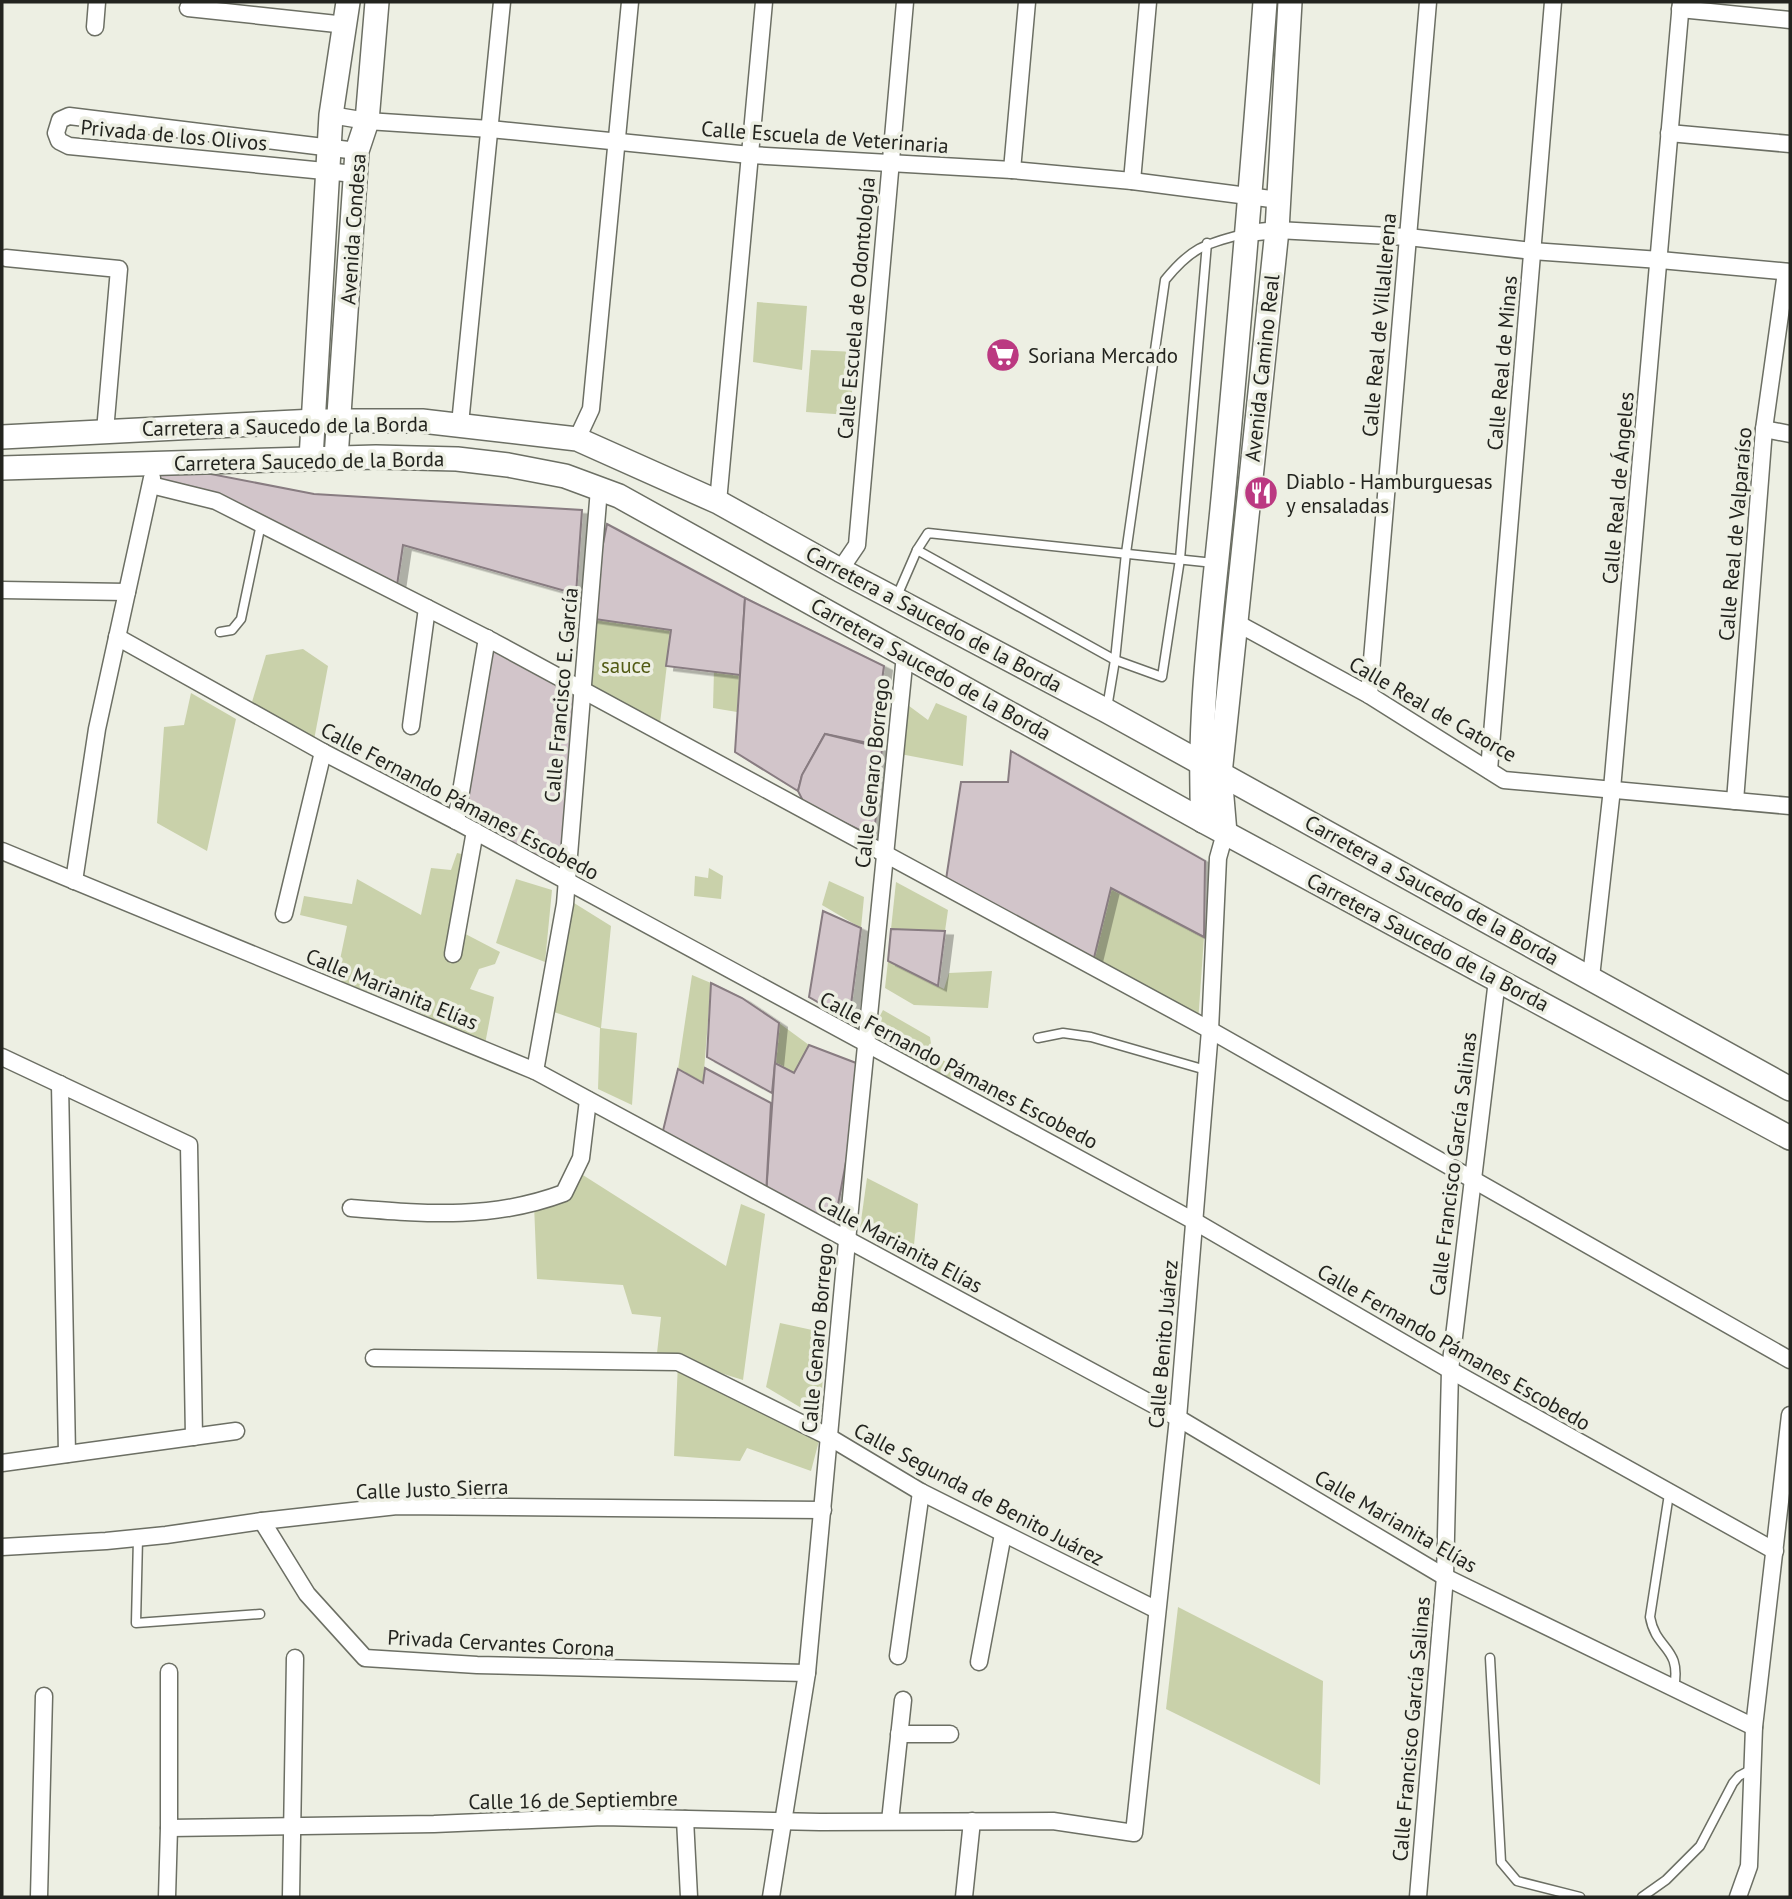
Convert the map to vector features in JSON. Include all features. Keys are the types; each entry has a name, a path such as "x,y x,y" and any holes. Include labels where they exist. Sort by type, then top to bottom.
{"street":[{"path":"94,27 97,2"},
{"name":"Avenida Condesa","path":"336,458 356,163 367,121 377,2"},
{"path":"460,424 502,2"},
{"path":"577,439 591,409 630,2"},
{"path":"718,502 764,2"},
{"name":"Calle Escuela de Odontología","path":"840,570 857,545 905,2"},
{"path":"1012,170 1027,2"},
{"path":"1132,181 1148,2"},
{"name":"Avenida Camino Real","path":"1210,769 1210,630 1248,233 1265,2"},
{"name":"Avenida Camino Real","path":"1210,769 1235,622 1277,230 1290,2"},
{"name":"Calle Real de Villallerena","path":"1368,695 1428,2"},
{"name":"Calle Real de Minas","path":"1489,770 1553,2"},
{"path":"1681,5 1790,20"},
{"name":"Calle Real de Ángeles","path":"1591,977 1612,789 1681,5"},
{"path":"188,8 347,13"},
{"name":"Avenida Condesa","path":"311,458 331,115 347,13"},
{"name":"Calle Escuela de Veterinaria","path":"331,115 367,121 489,129 750,155 1012,170 1132,181 1279,200"},
{"name":"Privada de los Olivos","path":"69,116 281,142 329,159 279,166 69,146 59,141 55,133 60,120 69,116"},
{"path":"166,155 170,128"},
{"path":"1669,132 1790,144"},
{"path":"279,166 281,142"},
{"path":"329,159 356,163"},
{"path":"329,159 356,163"},
{"path":"1248,233 1277,230 1408,237 1532,251 1788,272"},
{"path":"6,258 119,269 105,431"},
{"name":"Calle Real de Valparaíso","path":"1735,801 1764,429 1788,272"},
{"name":"Carretera a Saucedo de la Borda","path":"2,437 315,421 422,421 577,439 718,502 840,570 1107,711 1790,1089"},
{"path":"1764,429 1790,434"},
{"name":"Carretera Saucedo de la Borda","path":"2,467 152,474 311,458 376,457 470,461 565,476 599,488 619,496 1203,821 1790,1138"},
{"path":"74,881 97,729 152,474 216,501 487,638 1210,1030 1790,1360"},
{"name":"Calle Francisco E. García","path":"535,1071 565,904 599,488"},
{"path":"2,590 127,592"},
{"path":"411,726 427,608"},
{"name":"Calle Real de Catorce","path":"1235,622 1368,695 1504,780 1790,806"},
{"name":"Calle Fernando Pámanes Escobedo","path":"117,637 1194,1221 1450,1370 1775,1551"},
{"path":"456,821 487,638"},
{"name":"Calle Genaro Borrego","path":"771,1897 807,1673 905,655"},
{"path":"284,914 323,751"},
{"path":"1203,821 1210,769"},
{"path":"1210,769 1225,833"},
{"name":"Calle Benito Juárez","path":"1203,821 1218,858"},
{"path":"453,954 475,831"},
{"name":"Calle Benito Juárez","path":"1134,1833 1178,1418 1210,1030 1218,858 1225,833"},
{"name":"Calle Marianita Elías","path":"2,851 535,1071 1178,1418 1446,1577 1754,1727"},
{"name":"Calle Francisco García Salinas","path":"1418,1897 1446,1577 1450,1370 1497,980"},
{"path":"2,1056 189,1145 194,1437"},
{"path":"60,1084 67,1454"},
{"path":"351,1208 435,1215 486,1212 534,1205 564,1193 581,1158 588,1100"},
{"name":"Calle Segunda de Benito Juárez","path":"374,1358 678,1362 828,1437 921,1492 1157,1611"},
{"path":"1738,1897 1749,1866 1754,1727 1790,1415"},
{"path":"2,1463 236,1431"},
{"path":"898,1656 921,1492"},
{"name":"Calle Justo Sierra","path":"2,1547 138,1538 397,1506 822,1510"},
{"name":"Privada Cervantes Corona","path":"262,1521 307,1594 365,1658 477,1665 807,1673"},
{"path":"979,1662 1003,1534"},
{"path":"290,1897 295,1658"},
{"path":"167,1897 169,1672"},
{"path":"39,1897 44,1696"},
{"path":"890,1821 903,1700"},
{"path":"899,1734 950,1734"},
{"name":"Calle 16 de Septiembre","path":"169,1828 434,1824 603,1817 785,1821 1053,1821 1134,1833"},
{"path":"685,1819 689,1897"},
{"path":"964,1897 972,1821"}],"lane":[{"path":"1107,711 1126,553 1165,280 1183,258 1207,243 1248,233"},
{"path":"917,550 1115,660 1162,677 1180,559 1207,243"},
{"path":"220,632 232,630 241,619 261,524"},
{"path":"895,599 917,550 928,533 1241,565"},
{"path":"1038,1038 1063,1033 1091,1037 1206,1070"},
{"path":"1669,1494 1650,1618 1652,1629 1676,1662 1674,1688"},
{"path":"138,1538 136,1623 260,1614"},
{"path":"1490,1658 1501,1862 1517,1881 1580,1897"},
{"path":"1642,1897 1666,1880 1700,1846 1733,1783 1752,1769"}],"green space":[{"path":"757,302 807,306 802,370 753,362"},
{"path":"811,350 857,352 849,415 806,412"},
{"name":"sauce","path":"588,618 671,630 659,732 582,690"},
{"path":"303,649 328,666 314,740 252,702 266,655"},
{"path":"714,670 740,675 737,712 713,708"},
{"path":"191,693 236,719 207,851 157,823 164,727 184,725"},
{"path":"901,700 928,720 936,703 967,716 963,766 895,753"},
{"path":"457,853 466,855 452,927 500,952 495,964 479,969 470,989 494,997 485,1044 402,1004 342,982 337,974 347,926 300,915 304,896 352,904 357,879 421,915 431,868 451,870"},
{"path":"709,868 723,876 721,899 694,896 695,876 708,878"},
{"path":"516,879 552,890 545,962 496,943"},
{"path":"829,881 864,897 861,928 822,905"},
{"path":"896,882 948,910 945,931 891,929"},
{"path":"1111,888 1204,937 1198,1023 1092,966"},
{"path":"574,903 611,926 601,1028 637,1033 632,1105 598,1089 600,1028 554,1012"},
{"path":"888,961 944,989 949,973 992,971 988,1008 914,1005 885,988"},
{"path":"692,975 711,983 703,1083 678,1069"},
{"path":"883,1010 930,1037 933,1057 959,1066 959,1094 866,1043"},
{"path":"779,1023 809,1045 794,1073 775,1063"},
{"path":"575,1170 726,1266 741,1204 765,1214 743,1380 657,1353 661,1317 632,1314 623,1285 537,1279 534,1204 572,1195"},
{"path":"867,1178 918,1204 913,1255 860,1228"},
{"path":"780,1323 826,1333 820,1419 766,1387"},
{"path":"678,1362 821,1433 811,1471 747,1448 740,1461 674,1456"},
{"path":"1178,1607 1323,1681 1320,1785 1166,1709"}],"building":[{"path":"154,463 314,494 582,510 576,594 403,545 396,592 261,524 151,485"},
{"path":"607,524 745,598 740,675 666,666 671,630 588,618"},
{"path":"745,598 884,666 873,744 825,734 802,775 798,791 735,752"},
{"path":"494,642 582,690 559,877 456,821"},
{"path":"825,734 882,748 874,837 804,803 798,791 802,775"},
{"path":"1011,751 1205,861 1204,937 1111,888 1092,966 945,886 961,782 1008,782"},
{"path":"823,911 861,928 849,1020 809,997"},
{"path":"891,929 945,931 938,986 888,961"},
{"path":"711,983 742,998 779,1023 772,1093 707,1057"},
{"path":"809,1045 864,1066 834,1226 766,1195 775,1063 794,1073"},
{"path":"705,1068 771,1103 766,1195 661,1139 678,1069 703,1083"}],"place":[{"name":"Soriana Mercado","path":"1003,355"},
{"name":"Diablo - Hamburguesas y ensaladas","path":"1261,493"}]}
